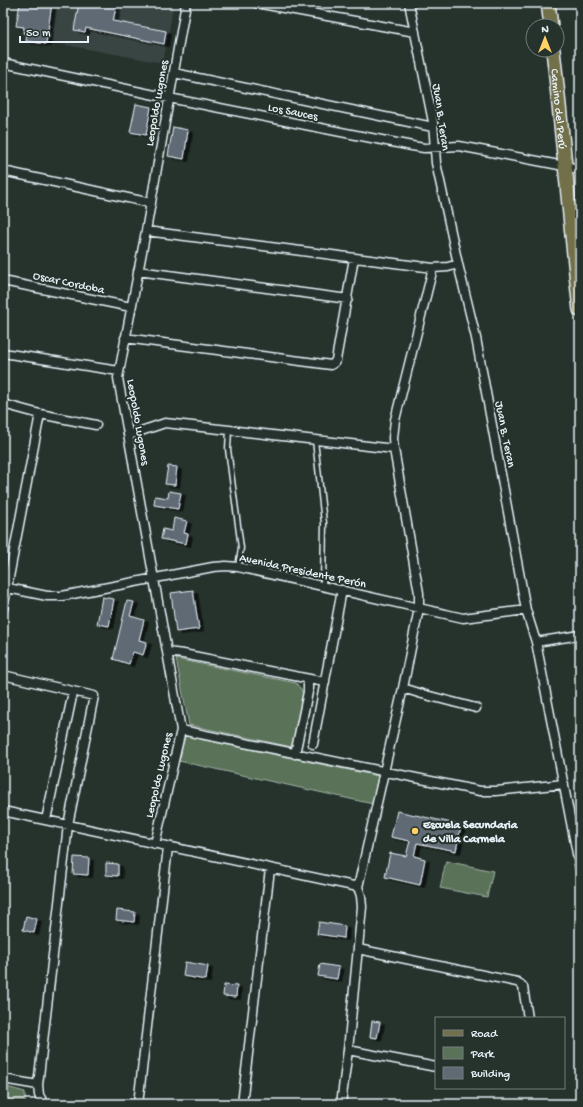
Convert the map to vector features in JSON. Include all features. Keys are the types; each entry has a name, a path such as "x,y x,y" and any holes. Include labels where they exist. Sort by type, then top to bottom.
{"main road":[{"path":"548,3 550,18"},
{"name":"Camino del Perú","path":"554,58 580,310"}],"street":[{"name":"Leopoldo Lugones","path":"155,844 181,730 129,435 118,384 119,371 146,231 186,3"},
{"path":"256,3 415,32"},
{"name":"Juan B. Teran","path":"409,3 433,127 436,163 476,338 526,610 536,642 580,869"},
{"name":"Los Sauces","path":"3,63 169,98 412,146 435,148 458,146 580,169"},
{"path":"174,73 433,127"},
{"path":"3,171 151,203"},
{"path":"146,231 433,268 448,267 458,264"},
{"path":"125,338 334,364 348,299 354,258"},
{"path":"341,1104 348,1050 362,907 358,887 403,688 419,608 419,593 393,438 396,411 433,268"},
{"path":"138,271 348,299"},
{"name":"Oscar Cordoba","path":"3,281 131,307"},
{"path":"3,353 119,371"},
{"path":"3,404 40,414 96,425"},
{"path":"3,610 5,588 40,414"},
{"path":"129,435 165,424 394,449"},
{"name":"Avenida Presidente Perón","path":"5,588 47,596 62,596 213,567 226,566 238,567 463,618 526,610"},
{"path":"313,744 342,590"},
{"path":"536,642 580,635"},
{"path":"167,652 325,682"},
{"path":"3,675 94,696 68,825 38,1085 39,1095 44,1104"},
{"path":"295,754 308,692 308,679"},
{"path":"403,688 476,708"},
{"path":"46,820 72,692"},
{"path":"181,730 480,791 496,791 564,784"},
{"path":"3,811 358,887"},
{"path":"138,1104 168,847"},
{"path":"242,1104 270,868"},
{"path":"358,950 517,982 523,987 528,1017"},
{"path":"348,1050 435,1067"},
{"path":"3,1079 38,1085"}],"lane":[{"path":"229,430 228,449 241,548 238,567"},
{"path":"315,440 324,523 324,586"}],"shaded area":[{"path":"55,3 174,3 163,63 49,42"}],"green space":[{"path":"176,659 296,683 301,689 303,695 292,747 189,725"},
{"path":"185,736 378,776 373,804 179,761"},
{"path":"446,861 493,871 487,897 440,888"},
{"path":"3,1086 25,1092 25,1104 3,1104"}],"building":[{"path":"20,3 52,3 46,44 26,41 27,34 23,33 24,27 16,26"},
{"path":"79,3 117,3 113,21 166,31 164,44 86,28 85,32 74,30"},
{"path":"136,104 151,107 146,135 130,132"},
{"path":"173,127 188,130 184,159 168,156"},
{"path":"168,466 177,467 175,485 165,484"},
{"path":"169,491 181,493 178,509 154,505 155,496 168,498"},
{"path":"174,518 187,521 184,533 188,534 186,544 161,539 163,529 172,531"},
{"path":"193,590 199,629 176,632 171,593"},
{"path":"102,597 114,599 109,626 97,624"},
{"path":"127,601 134,602 130,616 144,620 139,640 147,642 143,655 133,652 129,664 113,659"},
{"path":"397,811 461,825 456,851 417,843 414,856 425,859 420,885 385,877 390,853 406,856 410,841 391,837"},
{"path":"74,857 89,858 88,875 73,874"},
{"path":"106,863 118,864 118,876 106,875"},
{"path":"117,910 135,912 134,922 116,920"},
{"path":"26,916 37,919 34,933 23,930"},
{"path":"319,922 345,926 344,938 317,934"},
{"path":"185,962 208,966 206,980 183,976"},
{"path":"320,964 339,967 337,979 318,976"},
{"path":"224,985 237,986 236,997 223,996"},
{"path":"372,1021 380,1022 377,1038 370,1037"}],"place":[{"name":"Escuela Secundaria de Villa Carmela","path":"415,831"}]}
